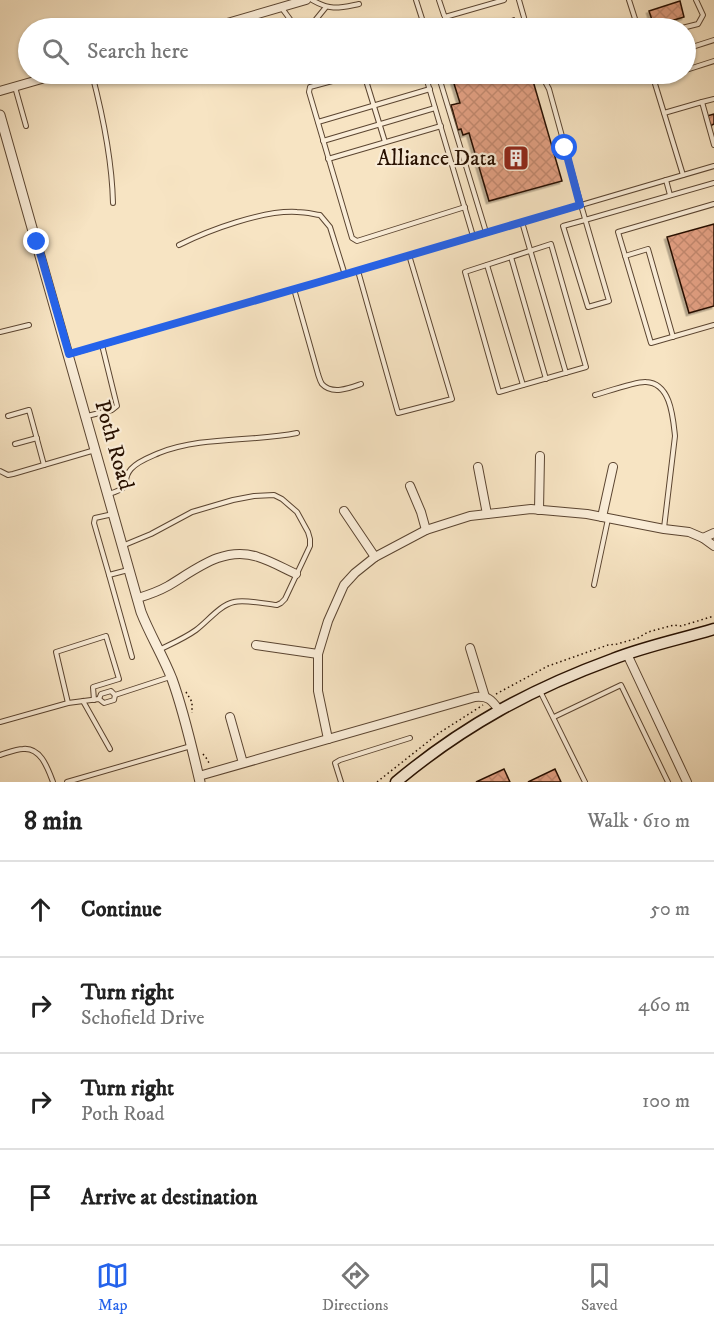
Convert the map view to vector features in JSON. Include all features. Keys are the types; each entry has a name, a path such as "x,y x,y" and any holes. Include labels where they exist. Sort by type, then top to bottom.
{"main road":[{"path":"396,782 446,742 539,689 615,658 714,629"}],"street":[{"path":"244,18 306,0"},
{"path":"0,91 22,84"},
{"name":"Poth Road","path":"0,115 2,132 69,354 146,626 171,677 200,779"},
{"path":"539,510 540,456"},
{"path":"478,467 487,514"},
{"path":"605,518 613,467"},
{"path":"410,486 426,530"},
{"path":"328,739 318,692 318,654 328,621 344,585 375,557 426,530 470,516 531,509 689,532 714,546"},
{"path":"344,511 375,557"},
{"path":"703,538 714,533"},
{"path":"138,598 165,588 215,558 234,554 258,556 296,574"},
{"path":"256,645 318,654"},
{"path":"470,648 485,696 499,710"},
{"path":"627,654 687,782"},
{"path":"200,779 243,763 485,696"},
{"path":"230,717 243,763"}],"lane":[{"path":"312,0 326,7 337,8 359,4"},
{"path":"416,0 422,18"},
{"path":"439,0 445,17 504,0"},
{"path":"519,0 524,18"},
{"path":"629,0 635,18"},
{"path":"696,0 703,15 696,24"},
{"path":"281,7 290,18"},
{"path":"318,18 326,7"},
{"path":"696,46 714,40"},
{"path":"696,67 714,61"},
{"path":"94,84 102,115 112,180 113,203"},
{"path":"321,84 310,87 309,93 352,238 357,241 465,207"},
{"path":"367,84 385,142"},
{"path":"428,84 474,236"},
{"path":"441,84 486,232"},
{"path":"546,84 580,205 585,220 609,301 588,307 564,225 585,220 714,183"},
{"path":"655,84 683,175"},
{"path":"15,86 26,126"},
{"path":"318,122 430,89"},
{"path":"664,113 714,99"},
{"path":"702,102 714,143"},
{"path":"323,141 435,108"},
{"path":"328,159 441,126"},
{"path":"69,354 714,166"},
{"path":"666,180 670,195"},
{"path":"714,204 618,232 651,343 714,325"},
{"path":"179,245 198,235 272,214 296,212 320,215 330,227 345,274"},
{"path":"522,222 566,373"},
{"path":"551,244 586,367 499,392 465,272 511,257 551,244"},
{"path":"625,256 648,249 673,337"},
{"path":"358,271 398,413 452,399 409,255"},
{"path":"511,257 546,379"},
{"path":"487,265 523,385"},
{"path":"294,289 318,374 323,384 333,390 361,384"},
{"path":"0,332 29,325"},
{"path":"86,417 112,410 117,406 102,345"},
{"path":"595,395 645,382 660,388 665,393 674,422 675,436 664,529"},
{"path":"8,416 29,410 44,465"},
{"path":"108,494 126,487 128,473 137,463 171,449 297,433"},
{"path":"15,444 37,438"},
{"path":"0,471 13,474 96,449"},
{"path":"122,546 151,534 192,512 254,496 274,495 282,499 297,512 308,532 310,546 281,603 277,605 237,601 230,603 189,634 158,650"},
{"path":"113,514 95,518 94,523 132,657"},
{"path":"594,585 605,518"},
{"path":"110,575 129,569"},
{"path":"68,704 56,652 106,636 119,679 93,687 96,700"},
{"path":"96,700 101,694 111,692 115,694 171,677"},
{"path":"554,717 621,685 668,782"},
{"path":"539,689 585,782"},
{"path":"0,722 83,701 96,700 104,703 114,700 115,694"},
{"path":"83,701 110,749"},
{"path":"341,782 335,763 410,738"},
{"path":"68,782 192,746"},
{"path":"0,755 25,748 35,751 46,765 53,782"}],"building":[{"path":"680,1 684,17 651,18 649,11"},
{"name":"Alliance Data","path":"454,84 534,84 562,181 489,201 469,133 463,135 461,129 458,130 451,105 460,103"},
{"path":"714,114 714,124 710,126 707,116"},
{"path":"714,224 714,306 689,313 667,237"},
{"path":"504,769 510,782 476,782"},
{"path":"555,769 561,782 528,782"}],"place":[{"name":"Alliance Data","path":"516,158"}],"route":[{"path":"37,242 69,354 580,205 565,148"}]}
